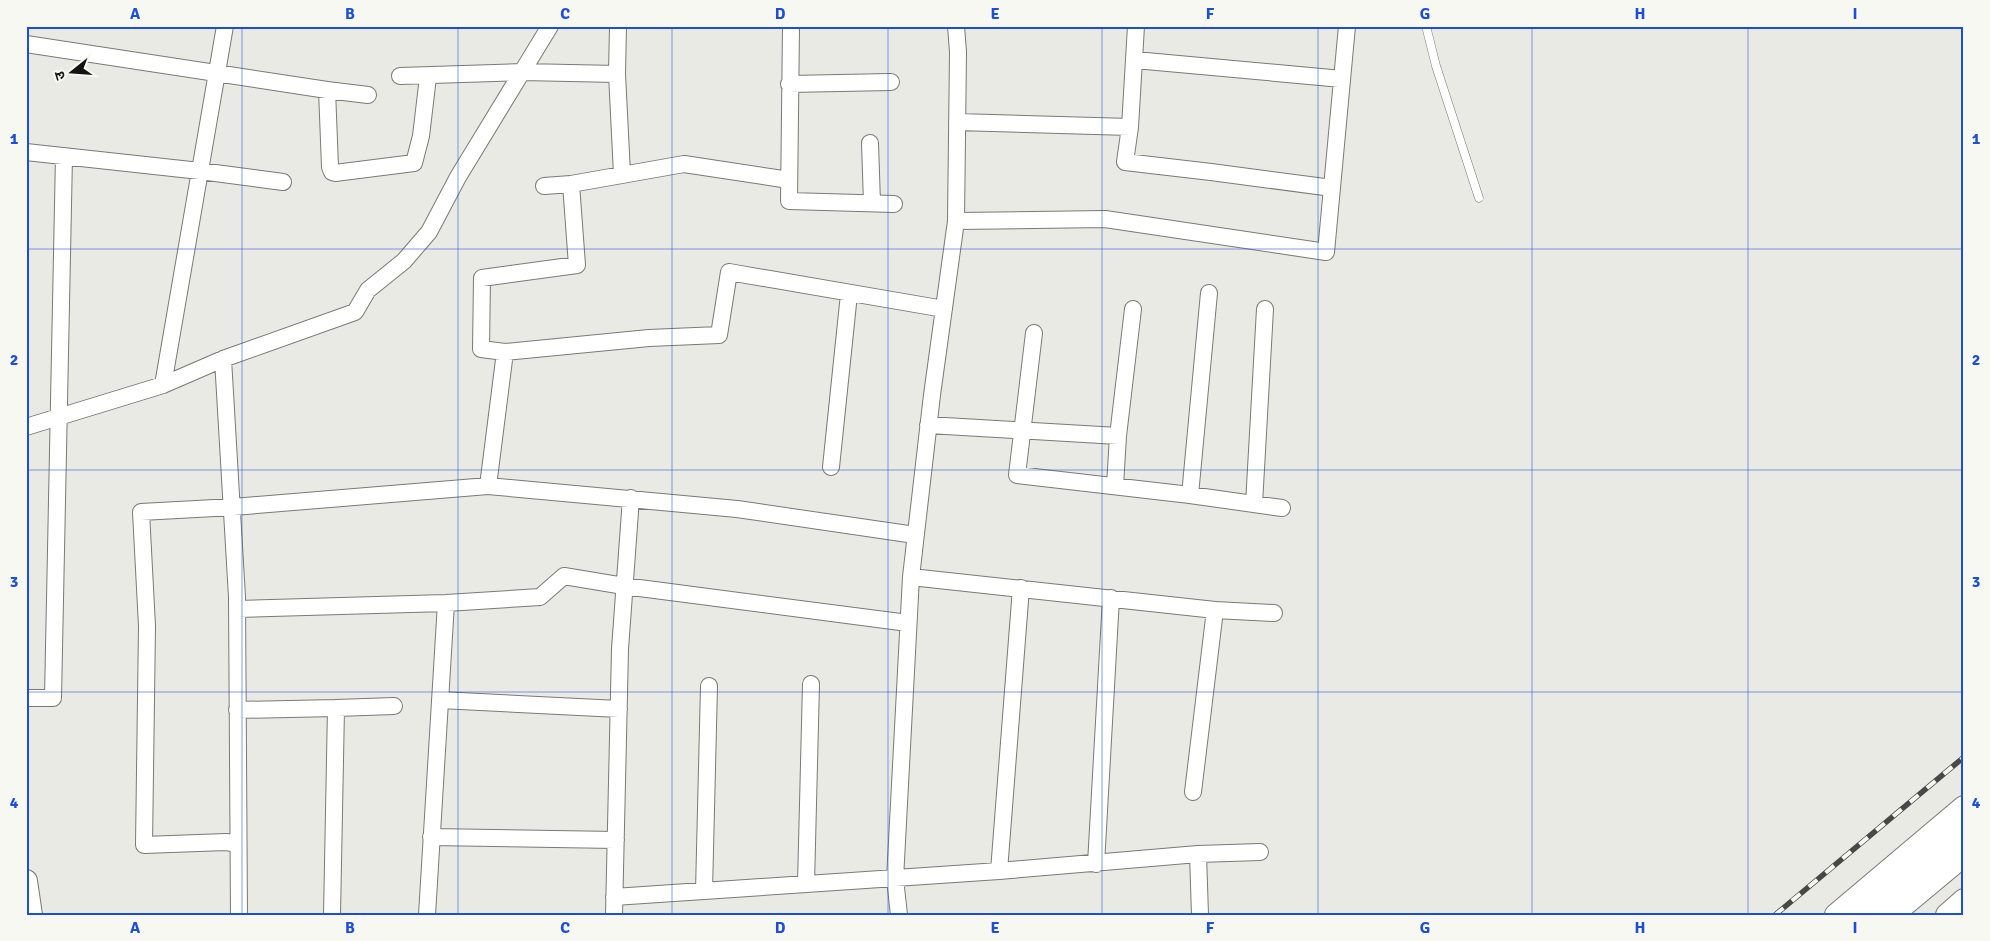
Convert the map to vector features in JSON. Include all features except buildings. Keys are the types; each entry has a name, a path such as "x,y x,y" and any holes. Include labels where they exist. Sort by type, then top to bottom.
{"main road":[{"path":"1836,915 1964,808"},
{"path":"1864,915 1964,829"},
{"path":"1892,915 1964,855"},
{"path":"26,881 31,915"},
{"path":"1947,915 1964,900"}],"street":[{"path":"163,385 225,26"},
{"path":"26,427 163,385 223,359 355,312 368,290 404,261 429,232 458,177 550,26"},
{"path":"618,26 617,74 622,174"},
{"path":"791,26 789,201 894,204"},
{"path":"899,915 895,878 911,577 928,425 956,221 958,52 956,26"},
{"path":"1136,26 1130,127 1125,162 1332,188"},
{"path":"956,221 1105,219 1326,252 1347,26"},
{"path":"26,44 368,95"},
{"path":"1135,60 1342,79"},
{"path":"400,76 522,72 617,74"},
{"path":"327,90 330,167 332,172 411,164 416,159 421,136 428,76"},
{"path":"789,84 891,82"},
{"path":"957,122 1130,127"},
{"path":"870,143 872,203"},
{"path":"26,152 283,182"},
{"path":"26,698 53,698 64,156"},
{"path":"544,186 571,184 684,164 789,180"},
{"path":"571,184 577,265 482,278 481,349 505,352 649,338 719,335 729,272 944,309"},
{"path":"1190,495 1209,293"},
{"path":"831,467 849,294"},
{"path":"1115,486 1118,436 1133,309"},
{"path":"1254,504 1265,309"},
{"path":"1034,333 1017,475 1190,495 1282,508"},
{"path":"488,486 505,352"},
{"path":"223,359 233,507 237,609 239,915"},
{"path":"928,425 1118,436"},
{"path":"238,844 226,842 144,845 147,626 141,512 233,507 488,486 737,509 916,535"},
{"path":"614,915 624,586 631,498"},
{"path":"237,609 446,603 540,597 564,576 624,586 908,623"},
{"path":"911,577 1215,610 1274,613"},
{"path":"999,871 1021,588"},
{"path":"1096,864 1110,598"},
{"path":"427,915 446,603"},
{"path":"1193,792 1215,610"},
{"path":"806,884 811,684"},
{"path":"704,891 709,686"},
{"path":"440,700 619,709"},
{"path":"238,710 394,706"},
{"path":"332,915 336,708"},
{"path":"431,836 616,840"},
{"path":"614,897 1096,864 1198,854 1260,852"},
{"path":"1198,854 1200,915"}],"lane":[{"path":"1426,26 1436,66 1479,198"}],"railway":[{"path":"1775,915 1964,757"}]}
